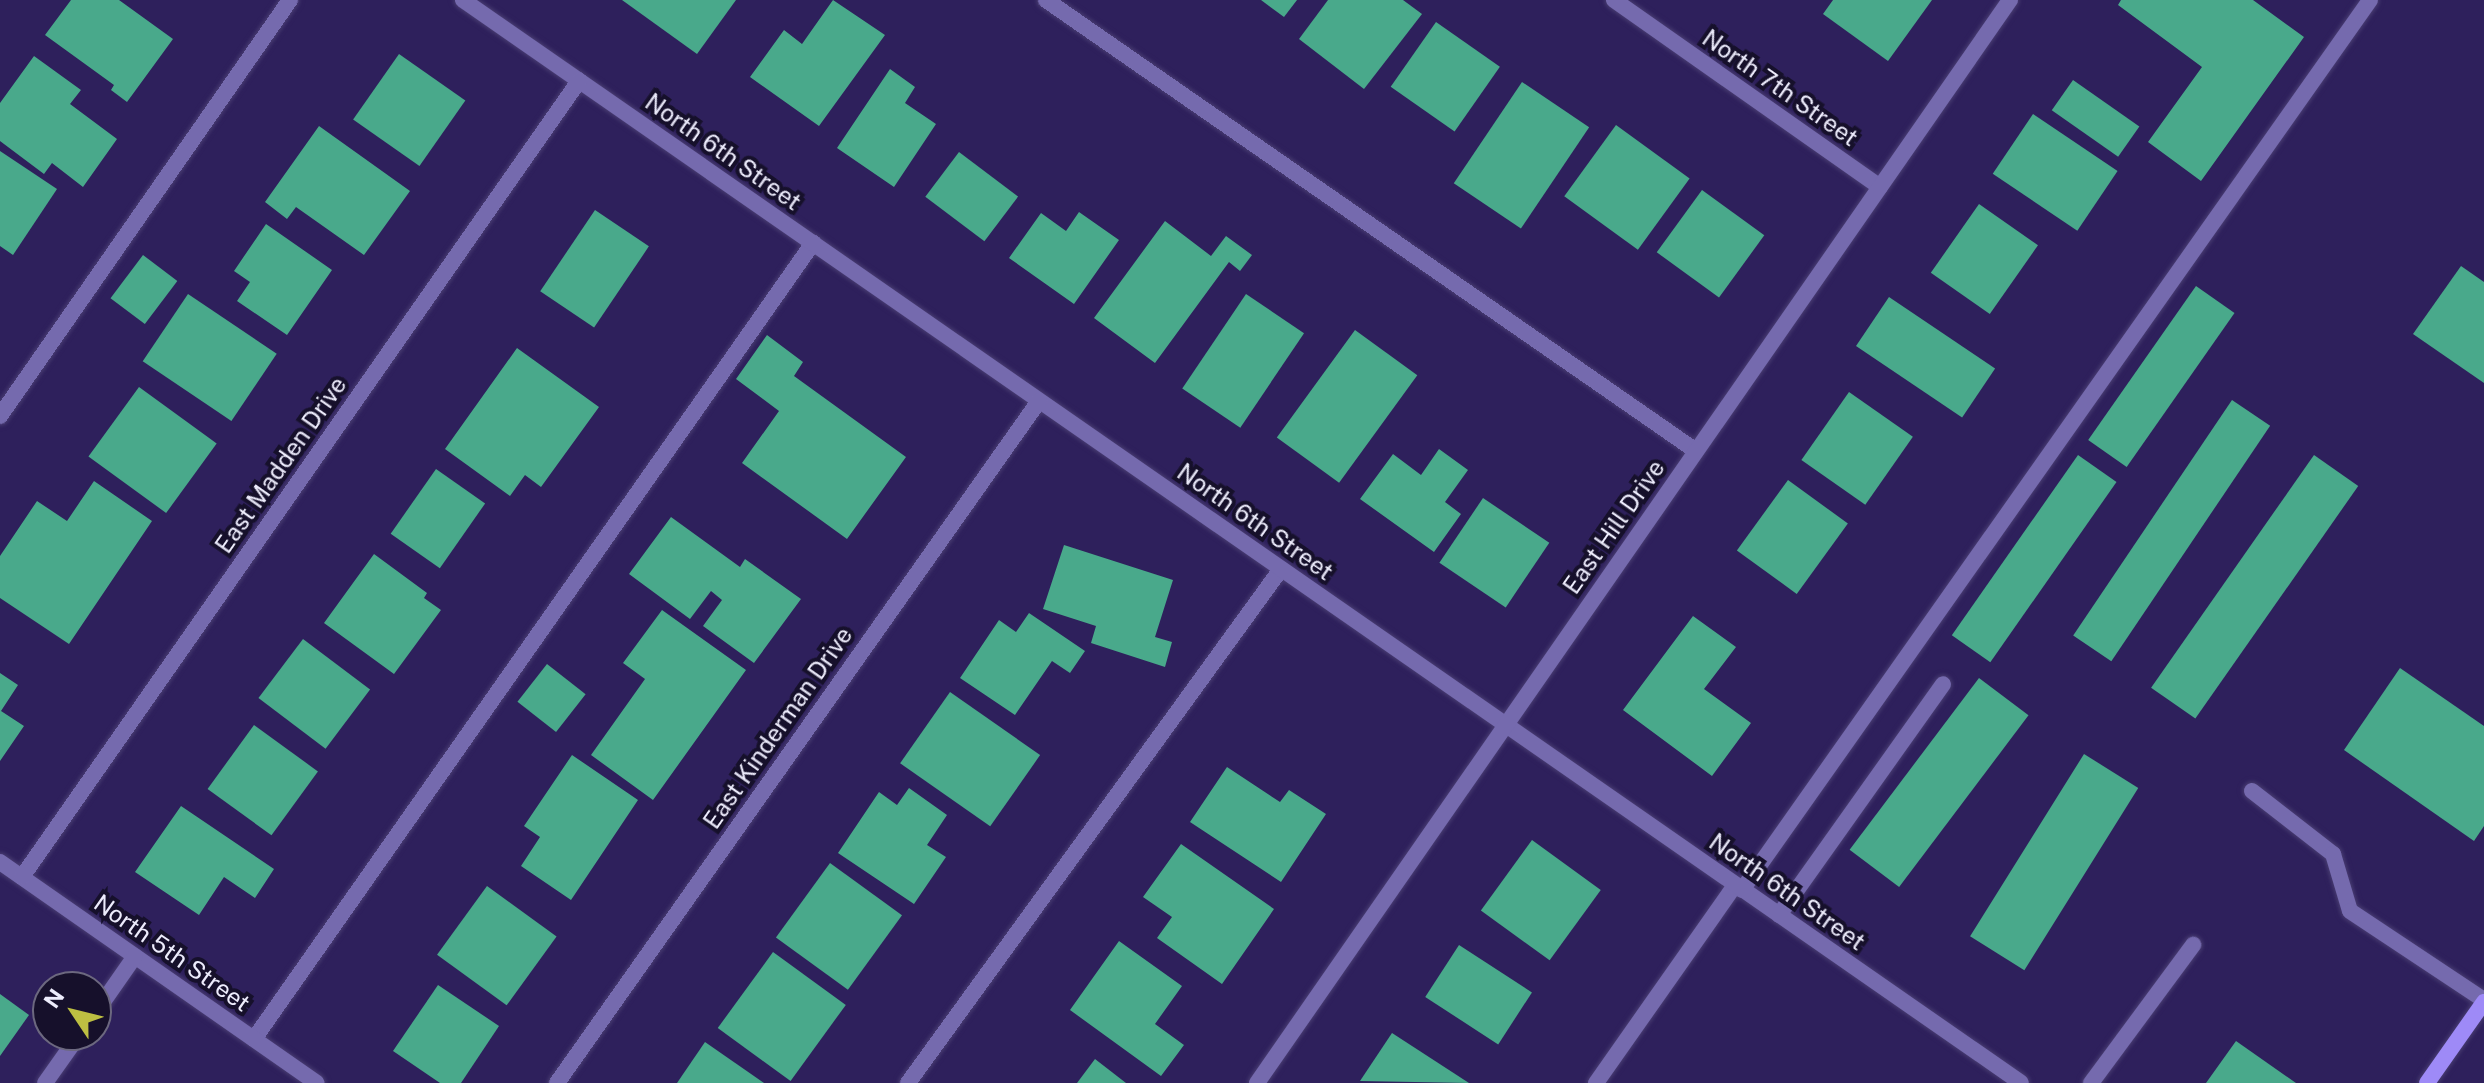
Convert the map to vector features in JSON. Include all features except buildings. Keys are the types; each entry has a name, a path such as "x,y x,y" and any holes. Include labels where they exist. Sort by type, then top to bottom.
{"main road":[{"path":"2427,1083 2484,1001"}],"street":[{"path":"0,416 290,0"},
{"name":"North 6th Street","path":"463,0 2021,1083"},
{"path":"1046,0 1696,451"},
{"name":"North 7th Street","path":"1614,0 1880,187"},
{"name":"East Hill Drive","path":"1257,1083 2010,0"},
{"path":"1596,1083 2370,0"},
{"name":"East Madden Drive","path":"22,877 579,81"},
{"path":"254,1039 813,243"},
{"name":"East Kinderman Drive","path":"557,1083 1039,401"},
{"path":"908,1083 1281,569"},
{"path":"1779,915 1943,684"},
{"path":"2252,791 2333,854 2350,911 2484,1001"},
{"name":"North 5th Street","path":"0,862 317,1083"},
{"path":"2091,1083 2193,945"},
{"path":"112,989 135,956"},
{"path":"45,1083 68,1051"}]}
